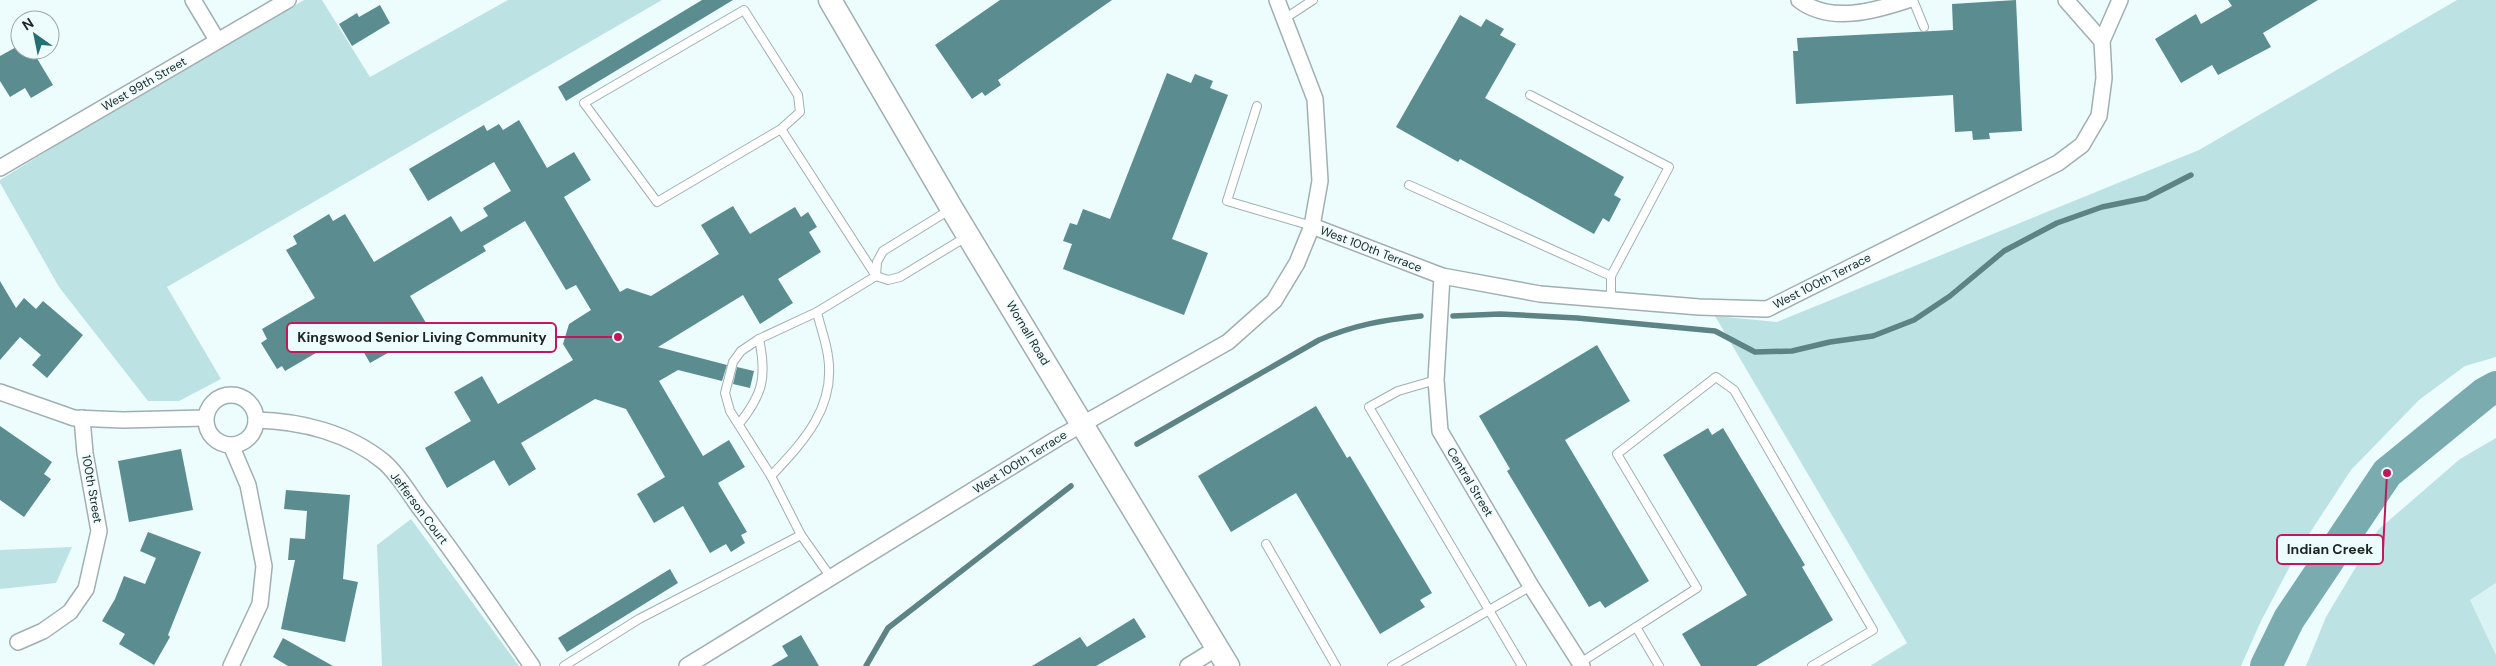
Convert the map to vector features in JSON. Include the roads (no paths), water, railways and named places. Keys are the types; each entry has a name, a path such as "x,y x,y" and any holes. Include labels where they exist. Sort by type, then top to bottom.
{"main road":[{"name":"Wornall Road","path":"830,0 952,208 1222,657"}],"street":[{"path":"193,0 217,40"},
{"name":"West 99th Street","path":"0,168 288,0"},
{"path":"1277,0 1315,98 1320,181 1312,226"},
{"path":"1799,0 1809,8 1844,14 1879,9 1908,0"},
{"path":"2066,0 2102,41 2120,0"},
{"name":"West 100th Terrace","path":"687,666 832,579 1082,424 1228,342 1274,301 1297,264 1312,226 1442,276 1540,294 1699,307 1767,309 2058,163 2082,145 2099,116 2104,78 2102,41"},
{"name":"Central Street","path":"1442,276 1436,380 1440,431 1531,586 1581,665"},
{"path":"0,392 74,418 123,420 205,418"},
{"path":"233,394 242,397 250,404 256,420 254,430 249,438 238,444 231,445 223,444 211,437 206,427 205,418 214,400 233,394"},
{"name":"100th Street","path":"18,642 44,631 70,612 86,589 99,531 85,453 82,418"},
{"name":"Jefferson Court","path":"256,420 282,421 310,426 356,444 385,463 430,521 532,666"},
{"path":"231,445 248,485 264,566 260,604 231,666"},
{"path":"1188,666 1222,657"}],"lane":[{"path":"1284,19 1313,0"},
{"path":"1912,0 1924,27"},
{"path":"744,10 798,95 800,112 781,129 657,202 584,103 744,10"},
{"path":"1530,96 1669,167 1611,276 1611,300"},
{"path":"1257,106 1227,201 1312,226"},
{"path":"781,129 876,276 888,280 900,277 969,236"},
{"path":"1408,185 1611,276"},
{"path":"876,276 877,262 883,251 952,208"},
{"path":"832,579 801,536 771,476 730,411 725,393 733,362 741,351 759,339 816,312 876,276"},
{"path":"771,476 808,434 818,419 829,388 828,356 816,312"},
{"path":"738,424 752,408 762,387 764,372 759,339"},
{"path":"1581,665 1697,588 1617,454 1716,377 1734,390 1873,630 1812,666"},
{"path":"1436,380 1398,391 1369,407 1522,666"},
{"path":"564,666 639,620 801,536"},
{"path":"1266,544 1336,666"},
{"path":"1392,666 1531,586"},
{"path":"1636,627 1659,666"}],"waterway":[{"path":"1453,316 1500,314 1577,318 1715,331 1755,352 1792,351 1830,342 1873,336 1914,320 1950,296 2004,251 2057,223 2102,207 2146,198 2191,175"},
{"path":"1137,444 1319,340 1344,330 1369,324 1421,316"},
{"path":"2266,666 2289,619 2387,473 2485,393 2496,387"},
{"path":"866,666 888,628 1071,486"}],"place":[{"name":"Kingswood Senior Living Community","path":"618,337"},
{"name":"Indian Creek","path":"2387,473"}]}
